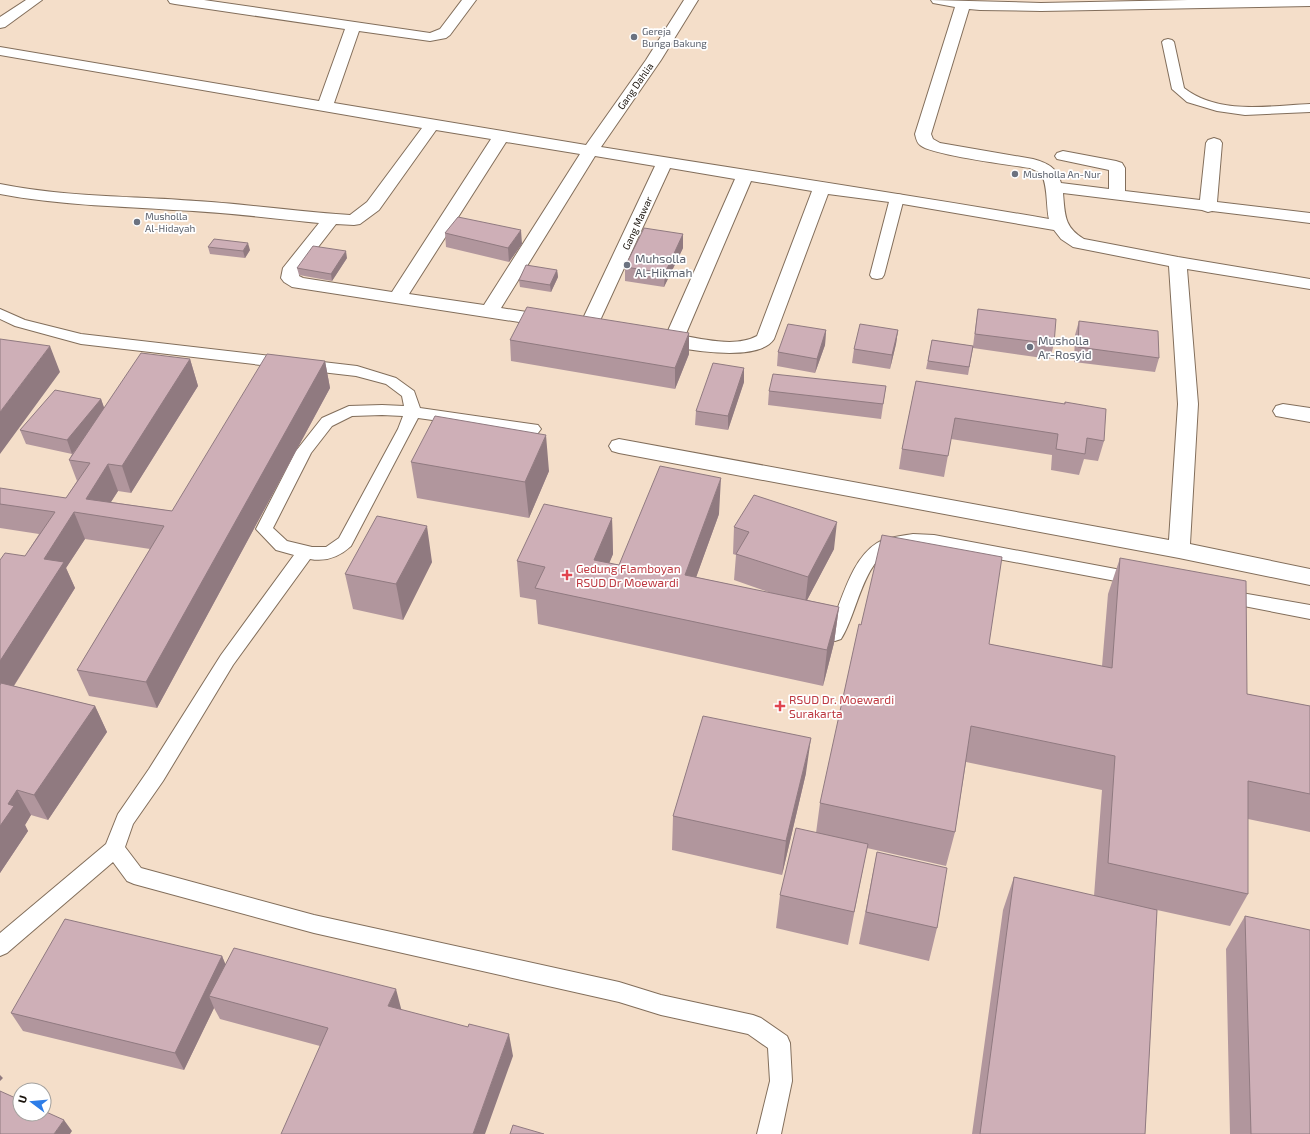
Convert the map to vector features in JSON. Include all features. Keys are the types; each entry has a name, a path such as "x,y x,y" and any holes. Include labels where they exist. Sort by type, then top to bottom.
{"street":[{"path":"0,24 35,0"},
{"path":"175,0 262,11 430,37 445,32 469,0"},
{"path":"262,11 271,0"},
{"name":"Gang Dahlia","path":"490,311 590,150 653,60 691,0"},
{"path":"938,0 963,4 982,3 1041,7 1310,2"},
{"path":"963,4 923,134 923,138 929,145 1040,166 1049,172 1060,226 1070,238 1079,243 1178,262 1310,284"},
{"path":"325,106 354,25"},
{"path":"0,51 432,125 502,135 822,188 897,198 1060,226"},
{"path":"0,189 55,198 104,202 198,206 354,220 373,206 432,125"},
{"path":"398,297 502,135"},
{"path":"1208,207 1214,143"},
{"path":"1063,156 1116,166 1117,194"},
{"name":"Gang Mawar","path":"490,311 583,326 665,162"},
{"path":"674,340 745,175"},
{"path":"1053,187 1117,194 1208,207 1310,218"},
{"path":"643,335 706,345 734,347 761,344 765,339 822,188"},
{"path":"331,219 292,268 290,278 298,283 490,311"},
{"path":"1178,262 1188,404 1179,550"},
{"path":"1283,411 1310,415"},
{"path":"620,446 1179,550 1310,577"}],"lane":[{"path":"1168,42 1178,89 1191,99 1217,107 1245,111 1310,108"},
{"path":"878,275 897,198"},
{"path":"0,314 20,323 81,339 357,371 391,381 409,394 413,412 406,429 345,542 335,552 319,555 282,546 264,529 304,451 327,422 349,411 382,410 413,412 533,429"},
{"path":"801,628 835,634 863,567 871,554 883,546 917,539 1154,583"},
{"path":"0,946 114,849 125,820 156,775 227,660 306,552"},
{"path":"1208,593 1310,612"},
{"path":"114,849 134,875 314,924 619,992 661,1004 752,1025 780,1042 781,1081 769,1134"}],"building":[{"path":"458,217 521,230 508,248 445,233"},
{"path":"644,228 683,234 665,273 625,267"},
{"path":"214,239 248,243 243,251 208,247"},
{"path":"313,246 346,251 331,274 297,268"},
{"path":"526,265 557,270 550,285 519,280"},
{"path":"527,307 689,333 675,368 510,340"},
{"path":"978,309 1056,319 1054,344 975,334"},
{"path":"1079,321 1158,331 1159,358 1078,347"},
{"path":"788,324 826,330 817,359 778,352"},
{"path":"860,324 898,330 892,355 854,349"},
{"path":"0,339 50,346 0,412"},
{"path":"932,340 973,346 969,367 928,361"},
{"path":"141,353 190,359 122,466 108,464 86,499 172,511 267,354 325,361 146,682 77,670 164,526 74,512 44,559 64,562 0,661 0,560 5,553 25,556 55,512 0,504 0,488 66,498 90,463 69,460"},
{"path":"713,363 744,368 728,416 696,411"},
{"path":"773,374 886,386 883,404 769,391"},
{"path":"916,381 1106,409 1104,441 1087,438 1085,454 1056,449 1058,434 955,418 948,456 902,449"},
{"path":"55,390 101,399 67,440 20,430"},
{"path":"435,416 546,435 525,482 411,462"},
{"path":"660,466 721,478 685,575 839,607 827,650 535,588 545,567 517,561 544,504 612,518 594,560 619,565"},
{"path":"754,495 837,522 808,577 736,554 749,532 734,527"},
{"path":"377,516 427,526 396,584 345,574"},
{"path":"882,535 1002,557 989,644 1112,668 1120,558 1246,581 1247,694 1310,706 1310,794 1248,781 1248,894 1108,863 1115,756 971,726 955,832 820,803 859,624 861,625"},
{"path":"1,683 95,706 34,795 17,790 8,804 14,806 0,826 0,685"},
{"path":"703,716 811,738 786,841 673,816"},
{"path":"796,828 868,844 854,912 780,895"},
{"path":"877,852 947,868 937,928 866,912"},
{"path":"1014,877 1157,910 1145,1134 980,1134"},
{"path":"1245,916 1310,930 1310,1134 1251,1134"},
{"path":"65,919 222,956 175,1053 11,1013"},
{"path":"234,948 396,989 388,1006 468,1027 469,1024 509,1034 473,1134 281,1134 328,1028 209,996"},
{"path":"0,1091 12,1096 12,1122 52,1122 52,1115 64,1120 54,1134 0,1134"},
{"path":"513,1125 544,1134 510,1134"}],"place":[{"name":"Gereja Bunga Bakung","path":"634,37"},
{"name":"Musholla An-Nur","path":"1015,174"},
{"name":"Musholla Al-Hidayah","path":"137,222"},
{"name":"Muhsolla Al-Hikmah","path":"627,265"},
{"name":"Musholla Ar-Rosyid","path":"1030,347"},
{"name":"Gedung Flamboyan RSUD Dr Moewardi","path":"567,575"},
{"name":"RSUD Dr. Moewardi Surakarta","path":"780,706"}]}
